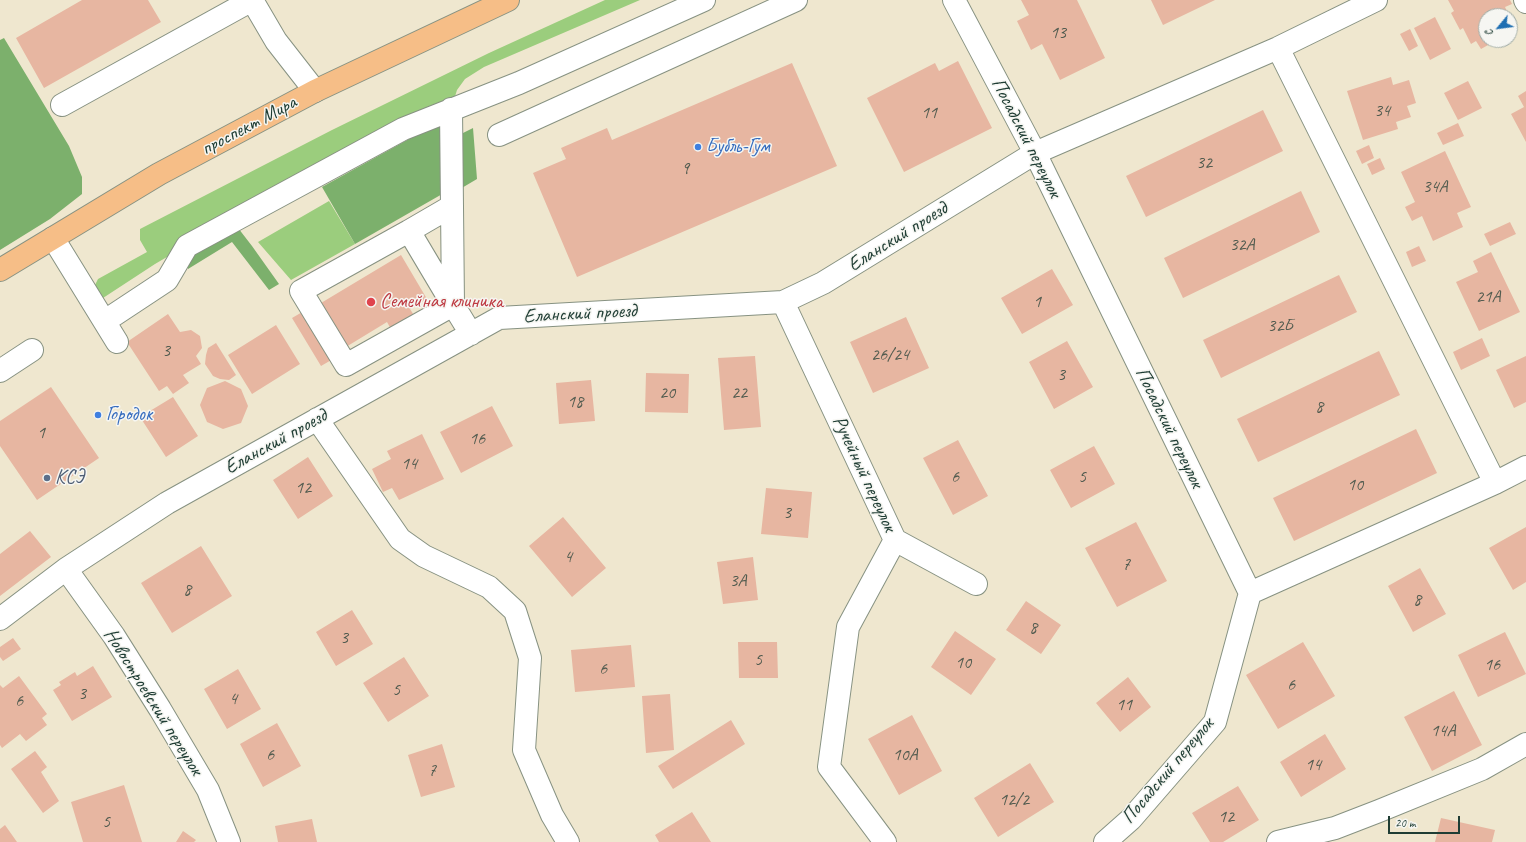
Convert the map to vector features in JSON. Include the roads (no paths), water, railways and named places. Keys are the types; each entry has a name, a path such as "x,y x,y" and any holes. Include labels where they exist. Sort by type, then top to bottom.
{"main road":[{"name":"проспект Мира","path":"0,270 159,174 315,91 508,0"}],"street":[{"path":"62,105 252,0 276,41 315,91"},
{"path":"105,321 167,280 187,246 403,129 519,83 704,0"},
{"path":"499,135 770,4 796,0"},
{"name":"Посадский переулок","path":"954,0 1035,153 1250,593 1215,722 1131,819 1105,842"},
{"name":"Еланский проезд","path":"0,620 66,569 167,503 499,318 783,302 823,283 1035,153 1278,48 1376,0"},
{"path":"1278,48 1495,483"},
{"path":"451,109 453,305"},
{"path":"452,206 301,292 346,365 453,305"},
{"path":"409,231 471,334"},
{"path":"53,238 117,342"},
{"name":"Ручейный переулок","path":"783,302 895,540 848,627 829,767 885,842"},
{"path":"0,371 32,350"},
{"path":"317,419 400,539 424,556 489,587 515,612 530,658 524,750 552,815 568,842"},
{"path":"1250,593 1495,483 1526,467"},
{"path":"895,540 976,584"},
{"name":"Новостроевский переулок","path":"66,569 114,636 160,709 208,790 229,842"},
{"path":"1278,842 1339,835 1482,769 1526,744"}],"place":[{"name":"Бубль-Гум","path":"698,147"},
{"name":"Семейная клиника","path":"371,302"},
{"name":"Городок","path":"98,415"},
{"name":"КСЭ","path":"47,478"}]}
